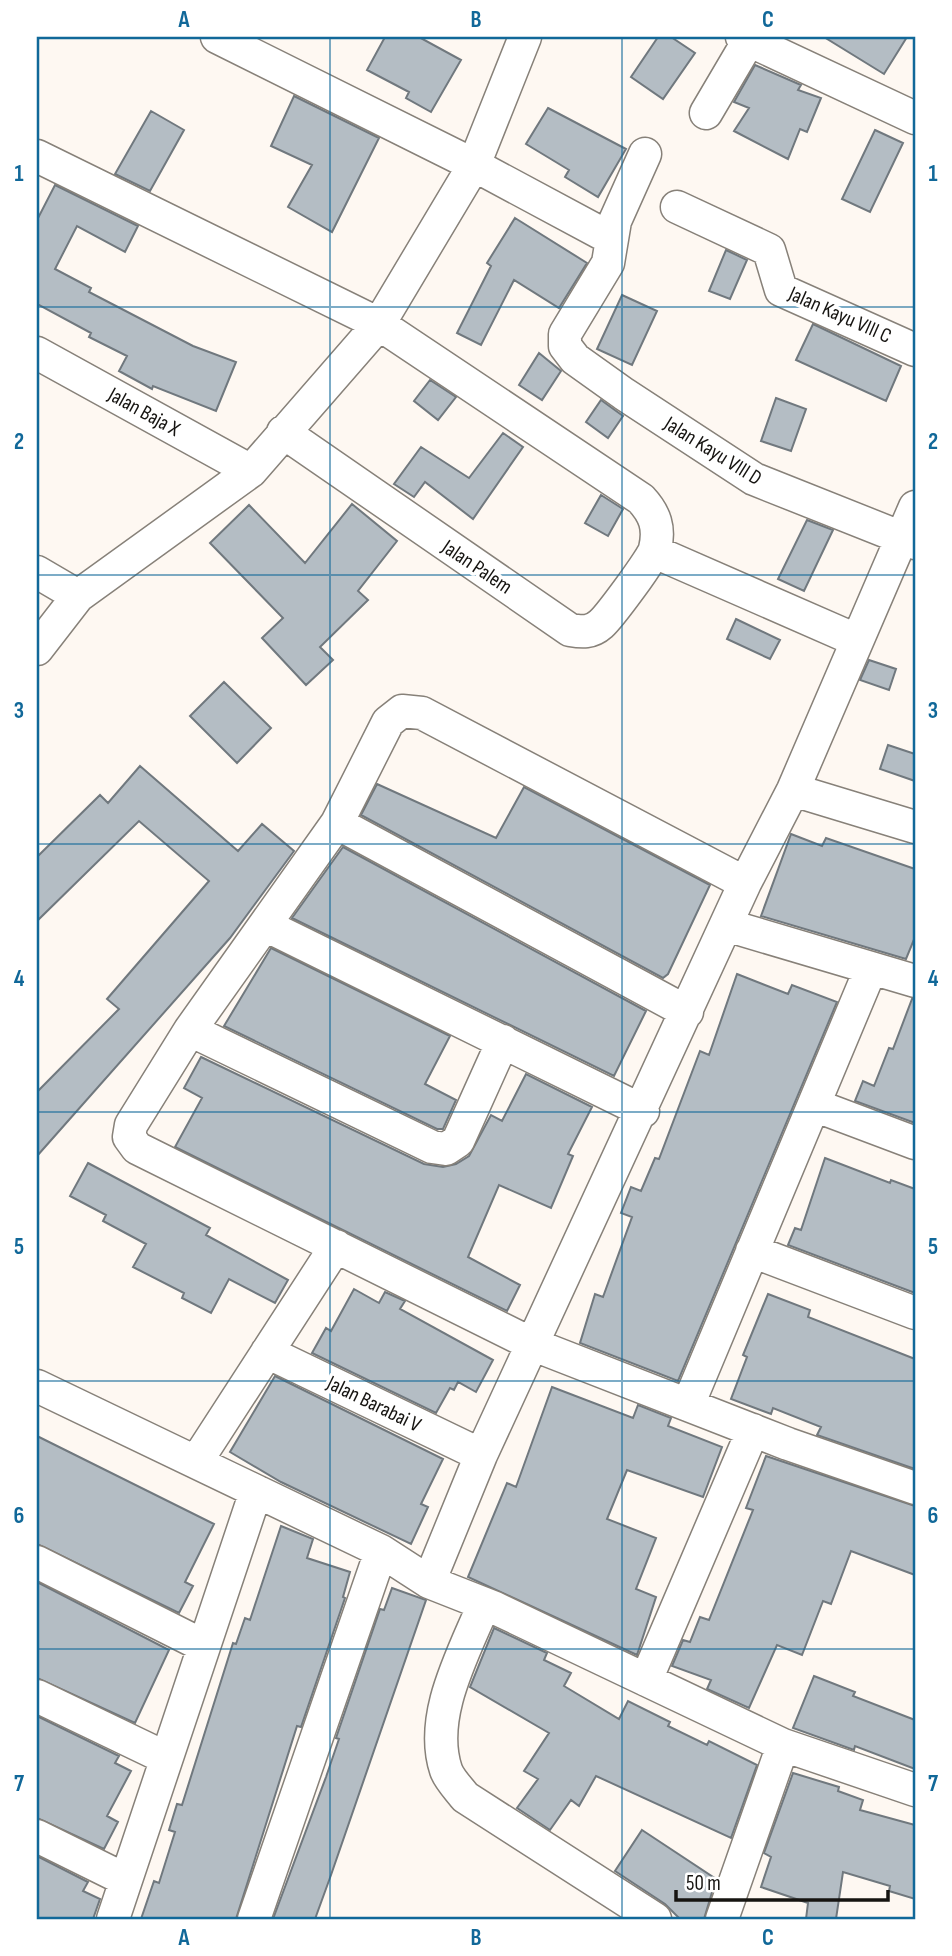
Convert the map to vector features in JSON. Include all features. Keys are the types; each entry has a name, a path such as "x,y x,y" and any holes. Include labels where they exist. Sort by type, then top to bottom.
{"street":[{"path":"217,37 474,165 610,238 645,154"},
{"path":"37,649 78,596 251,471 379,324 474,165 525,37"},
{"path":"706,113 745,38 915,118"},
{"path":"37,156 379,324 641,499 652,511 657,524 655,552 856,639"},
{"name":"Jalan Kayu VIII C","path":"677,207 769,250 781,290 915,349"},
{"name":"Jalan Kayu VIII D","path":"610,238 608,263 565,334 565,346 575,359 754,479 908,540"},
{"name":"Jalan Baja X","path":"37,353 251,471"},
{"name":"Jalan Palem","path":"283,432 570,630 586,632 600,625 655,552"},
{"path":"429,1582 481,1455 643,1111 726,925 793,790 856,639 908,540 915,507"},
{"path":"37,572 78,596"},
{"path":"746,883 422,713 402,711 388,722 337,823 190,1030 131,1125 132,1144 534,1345 753,1430 915,1488"},
{"path":"793,790 915,827"},
{"path":"337,823 687,1013"},
{"path":"265,925 643,1111"},
{"path":"726,925 915,981"},
{"path":"688,1405 871,968"},
{"path":"190,1030 432,1147 446,1149 458,1141 503,1041"},
{"path":"814,1105 915,1143"},
{"path":"196,1462 336,1246"},
{"path":"752,1251 915,1313"},
{"name":"Jalan Barabai V","path":"267,1352 481,1455"},
{"path":"37,1386 381,1551 429,1582 484,1604 783,1745 915,1790"},
{"path":"646,1679 753,1430"},
{"path":"113,1919 256,1491"},
{"path":"254,1919 381,1551"},
{"path":"37,1562 204,1646"},
{"path":"484,1604 458,1667 444,1712 442,1740 446,1772 465,1797 655,1919"},
{"path":"37,1696 166,1758"},
{"path":"722,1919 783,1745"},
{"path":"37,1836 126,1880"}],"building":[{"path":"385,37 419,37 461,60 431,112 406,98 409,92 367,70"},
{"path":"658,37 671,37 695,53 663,99 631,77"},
{"path":"824,37 907,37 884,74"},
{"path":"755,65 801,85 798,90 821,98 807,132 800,129 788,159 734,131 749,108 734,102"},
{"path":"294,96 379,138 332,232 288,207 312,165 271,146"},
{"path":"548,108 626,149 598,197 565,177 569,170 526,144"},
{"path":"151,111 184,130 150,191 115,174"},
{"path":"875,130 903,143 870,212 842,199"},
{"path":"55,185 138,226 125,252 77,226 55,269 91,288 89,292 193,346 236,362 216,411 153,386 152,389 119,371 127,356 89,337 91,333 37,304 37,220"},
{"path":"515,218 587,263 559,308 514,280 481,345 457,333 491,266 487,263"},
{"path":"726,250 747,260 730,299 709,291"},
{"path":"622,295 657,311 632,365 597,349"},
{"path":"813,324 901,366 886,401 796,360"},
{"path":"539,353 561,371 542,400 519,385"},
{"path":"430,380 456,397 438,420 414,401"},
{"path":"776,398 806,409 791,451 761,441"},
{"path":"601,400 623,416 608,438 586,422"},
{"path":"503,433 523,447 473,519 425,482 414,497 394,484 421,447 469,478"},
{"path":"601,495 623,509 608,536 585,523"},
{"path":"352,504 397,541 358,591 368,600 320,647 333,660 306,685 262,638 283,618 210,543 249,505 305,563"},
{"path":"807,520 833,530 804,591 778,579"},
{"path":"736,619 780,640 770,659 727,639"},
{"path":"869,660 896,669 889,690 860,680"},
{"path":"224,682 271,728 237,763 190,716"},
{"path":"888,745 915,754 915,781 880,769"},
{"path":"140,766 238,851 262,824 294,851 230,938 37,1156 37,1092 119,1009 107,999 209,881 139,821 37,921 37,857 100,795 108,803"},
{"path":"377,784 496,838 524,787 710,885 668,974 663,978 361,815"},
{"path":"791,834 822,846 826,838 915,869 915,937 906,959 761,916"},
{"path":"343,847 646,1011 614,1076 292,918"},
{"path":"271,948 450,1036 425,1084 456,1100 443,1129 437,1129 224,1026"},
{"path":"737,974 788,994 792,985 837,1002 678,1381 580,1343 595,1294 603,1297 632,1217 621,1213 631,1187 641,1191 655,1158 659,1159 700,1051 709,1055"},
{"path":"912,999 915,999 915,1123 855,1101 863,1081 874,1086 889,1048 893,1049"},
{"path":"201,1057 424,1164 443,1167 456,1164 469,1156 491,1115 502,1121 526,1074 592,1107 568,1154 573,1156 551,1208 499,1185 468,1257 520,1285 507,1311 175,1147 202,1098 184,1088"},
{"path":"825,1158 890,1183 891,1180 915,1189 915,1293 788,1245 795,1228 801,1230"},
{"path":"88,1163 210,1228 206,1235 288,1280 275,1303 229,1279 211,1313 182,1298 184,1293 133,1267 146,1244 103,1221 106,1215 70,1196"},
{"path":"354,1289 379,1303 385,1292 405,1301 400,1309 493,1360 476,1392 458,1382 454,1390 450,1388 436,1413 312,1353 326,1328 331,1331"},
{"path":"768,1294 810,1310 808,1317 915,1359 915,1469 817,1435 821,1427 773,1408 771,1414 731,1399 747,1357 743,1355"},
{"path":"275,1376 443,1459 421,1504 428,1507 411,1544 281,1482 230,1452"},
{"path":"552,1387 633,1418 638,1405 671,1418 668,1426 722,1447 703,1497 627,1470 607,1519 656,1538 636,1589 656,1597 637,1655 468,1577 507,1483 516,1487"},
{"path":"37,1436 214,1524 185,1582 193,1586 179,1613 37,1544"},
{"path":"766,1456 915,1506 915,1575 851,1551 831,1604 823,1601 802,1655 777,1645 749,1708 707,1689 711,1680 672,1666 683,1640 690,1642 700,1617 709,1620 753,1510 746,1508"},
{"path":"281,1526 313,1539 307,1558 350,1572 343,1597 345,1598 301,1727 297,1726 236,1919 141,1919 154,1881 159,1883 175,1832 169,1830 177,1804 182,1805 233,1643 236,1644 245,1618 250,1620"},
{"path":"37,1582 169,1650 135,1723 37,1678"},
{"path":"392,1588 426,1600 331,1875 315,1919 273,1919 326,1777 339,1739 336,1738 380,1609 384,1610"},
{"path":"494,1628 547,1653 544,1660 571,1673 564,1686 619,1719 628,1701 670,1722 668,1726 707,1745 709,1741 757,1765 731,1838 596,1776 579,1806 571,1800 550,1830 517,1808 538,1779 524,1771 549,1733 470,1687"},
{"path":"814,1676 855,1692 853,1696 915,1720 915,1769 855,1746 854,1750 793,1728"},
{"path":"37,1716 119,1756 115,1763 131,1771 107,1816 118,1822 104,1849 37,1818"},
{"path":"793,1773 839,1787 838,1791 863,1800 860,1810 915,1825 915,1899 889,1891 890,1886 843,1872 836,1919 806,1919 808,1903 761,1887 771,1857 764,1853"},
{"path":"642,1830 716,1879 704,1919 680,1919 665,1904 615,1871"},
{"path":"37,1856 88,1882 83,1891 100,1899 93,1919 37,1919"}]}
